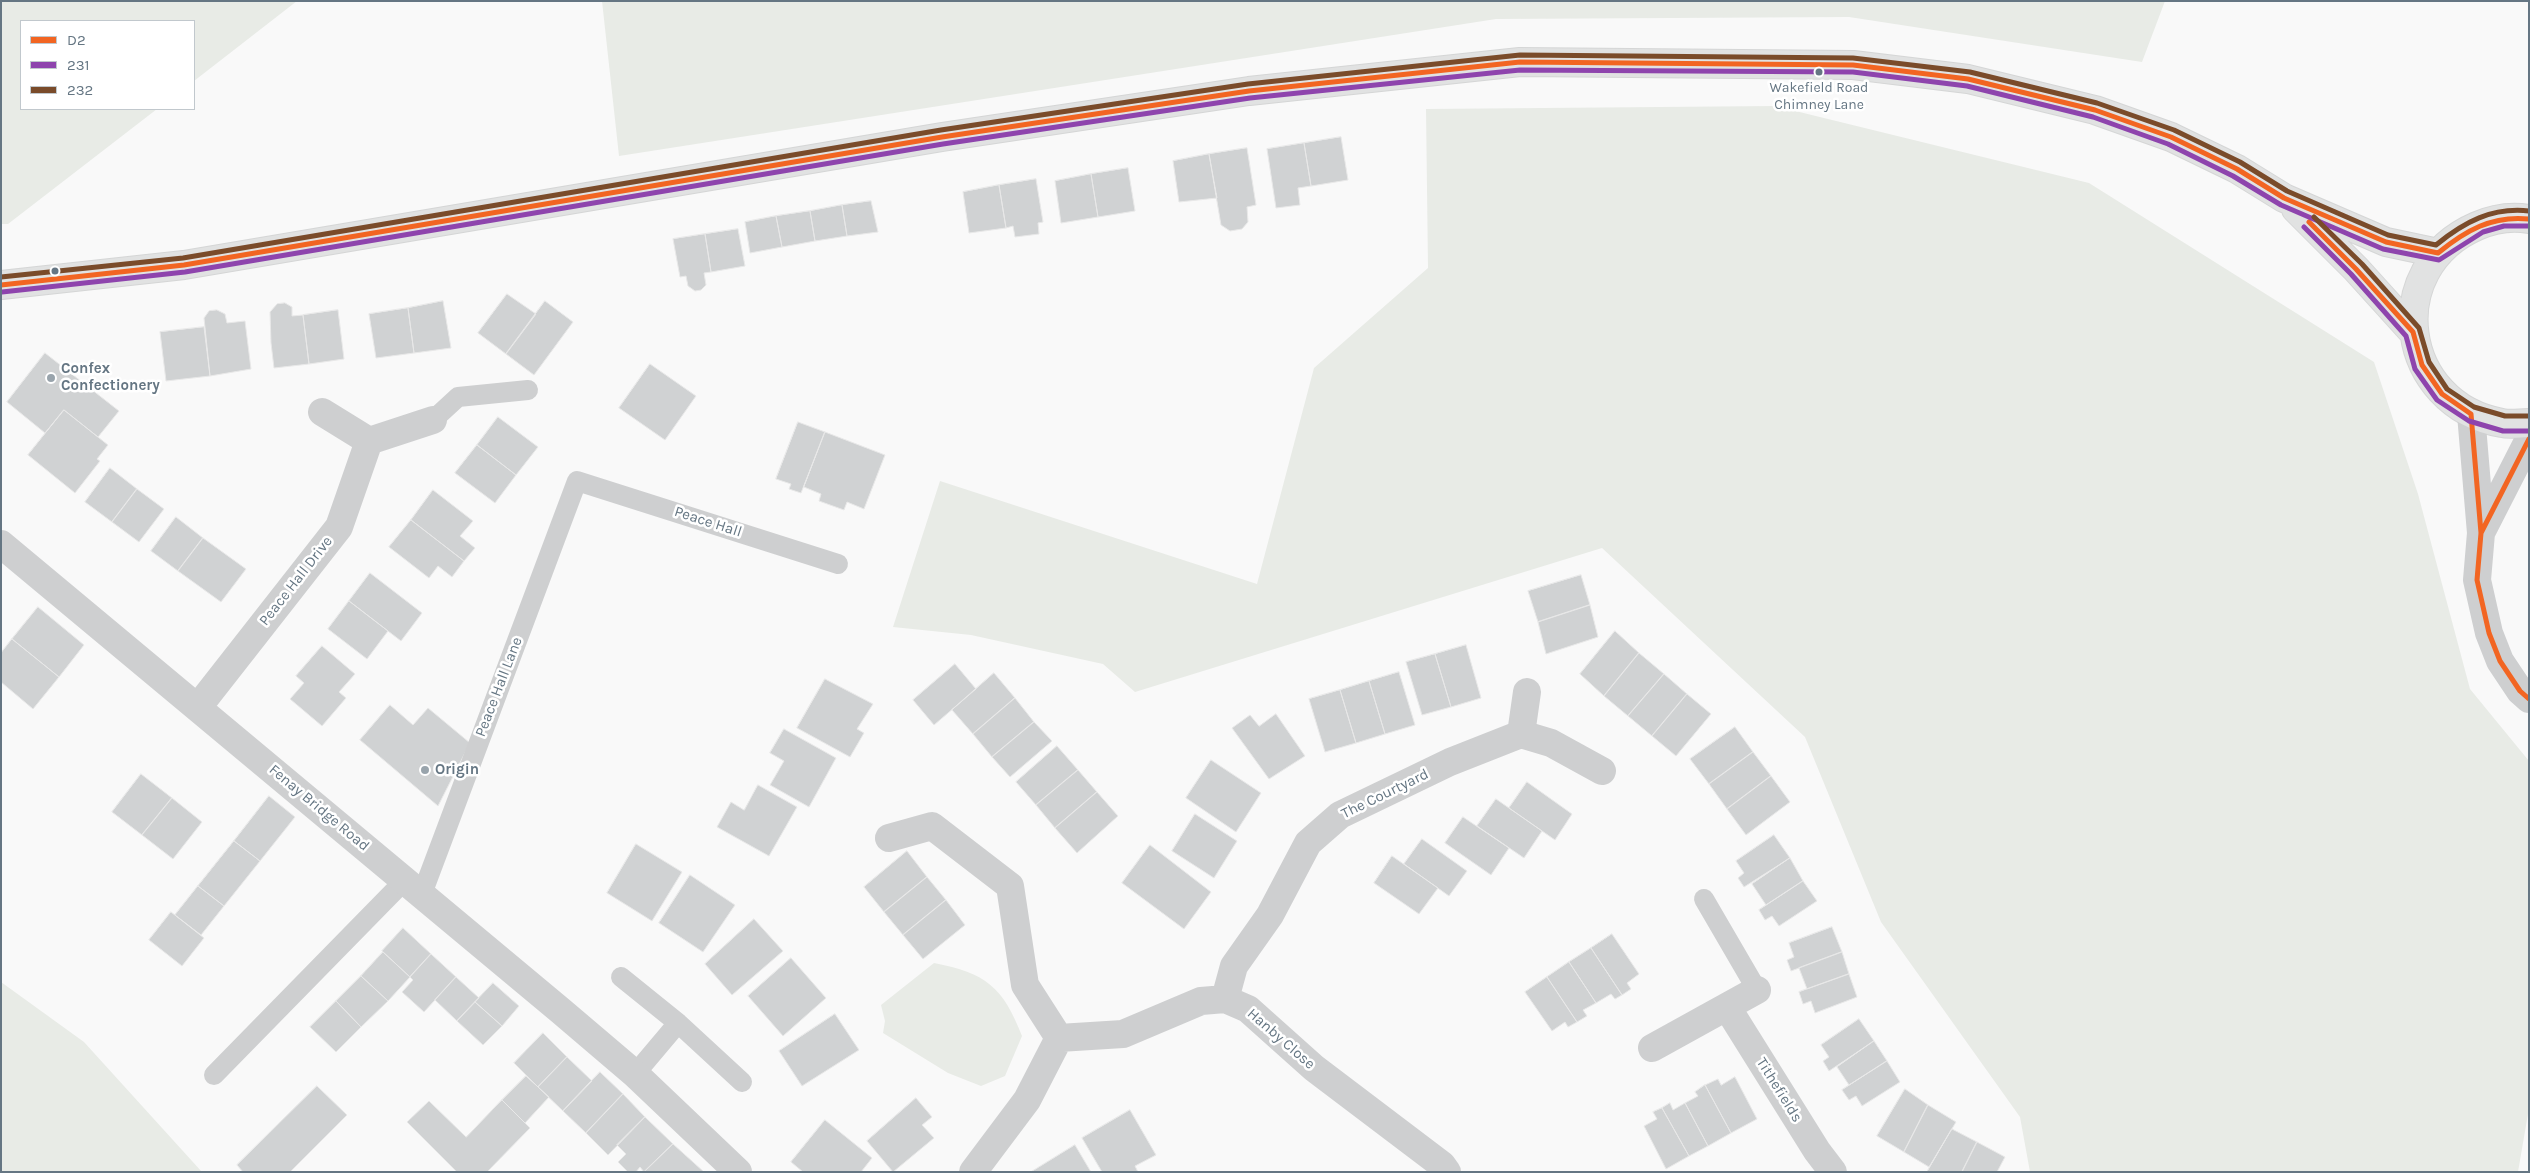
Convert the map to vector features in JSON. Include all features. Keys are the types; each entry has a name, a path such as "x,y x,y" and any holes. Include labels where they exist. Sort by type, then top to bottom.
{"highway":[{"path":"1,284 184,265 951,136 1249,91 1520,62 1853,65 1968,78 2095,110 2171,137 2236,169 2284,198 2386,242 2438,253"},
{"path":"2284,198 2356,269 2413,332"},
{"path":"2529,219 2490,220 2462,233 2438,253 2422,277 2414,303 2413,332 2422,365 2442,394 2471,414 2504,424 2529,423"},
{"path":"1,268 184,265"}],"street":[{"path":"322,412 369,441 432,420"},
{"path":"2471,414 2481,533 2477,580 2489,633 2500,661 2520,691 2529,699"},
{"path":"2481,533 2529,439"},
{"name":"Peace Hall Drive","path":"198,707 339,527 369,441"},
{"name":"Fenay Bridge Road","path":"1,544 635,1074 738,1172"},
{"path":"1527,692 1522,734 1552,744 1602,771"},
{"name":"The Courtyard","path":"1226,999 1234,966 1270,916 1308,843 1340,815 1450,762 1522,734"},
{"path":"889,838 932,826 1010,886 1025,985 1059,1038"},
{"path":"1652,1048 1758,990"},
{"path":"1059,1038 1123,1034 1201,1001 1226,999"},
{"name":"Hanby Close","path":"1226,999 1248,1010 1314,1068 1442,1165 1447,1172"},
{"name":"Tithefields","path":"1728,1007 1816,1151 1833,1172"},
{"path":"973,1172 1027,1100 1059,1038"}],"lane":[{"path":"432,420 458,397 528,390"},
{"name":"Peace Hall","path":"577,481 838,564"},
{"name":"Peace Hall Lane","path":"413,887 577,481"},
{"path":"214,1075 413,887"},
{"path":"1704,899 1758,990"},
{"path":"621,977 678,1023 742,1082"},
{"path":"635,1074 678,1023"}],"shaded area":[{"path":"1,1 297,1 195,80 195,20 20,20 20,110 156,110 8,224 1,224"},
{"path":"602,1 2165,1 2142,62 1849,17 1496,19 619,156"},
{"path":"1775,106 2089,183 2374,362 2418,494 2470,689 2529,761 2529,1108 2518,1172 2030,1172 2020,1117 1881,922 1805,737 1602,548 1135,692 1103,664 971,635 893,627 940,481 1257,584 1314,368 1428,268 1426,109"},
{"path":"934,963 952,967 980,978 1000,994 1008,1005 1022,1036 1005,1076 981,1086 948,1073 883,1033 885,1021 881,1005"},
{"path":"1,982 84,1042 202,1172 1,1172"}],"building":[{"path":"1341,137 1348,180 1311,186 1304,143"},
{"path":"1304,143 1311,186 1298,188 1300,205 1276,208 1267,149"},
{"path":"1247,148 1256,205 1247,207 1248,222 1242,229 1230,231 1221,225 1209,154"},
{"path":"1209,154 1217,198 1179,202 1173,161"},
{"path":"1128,168 1135,211 1098,217 1091,174"},
{"path":"1091,174 1098,217 1061,223 1055,181"},
{"path":"1036,179 1043,222 1038,223 1039,234 1015,237 1013,226 1006,228 999,185"},
{"path":"999,185 1006,228 969,233 963,192"},
{"path":"871,201 878,232 847,236 842,205"},
{"path":"842,205 847,236 815,241 810,211"},
{"path":"810,211 815,241 782,247 776,216"},
{"path":"776,216 782,247 750,253 745,222"},
{"path":"738,229 745,266 711,272 705,234"},
{"path":"705,234 711,272 704,273 706,285 701,290 695,291 688,286 686,276 680,277 673,239"},
{"path":"507,294 536,314 506,354 478,333"},
{"path":"443,301 451,348 414,353 408,308"},
{"path":"545,301 573,322 534,375 506,354"},
{"path":"285,303 292,307 292,316 303,315 309,364 274,368 270,312 277,304"},
{"path":"408,308 414,353 376,358 369,314"},
{"path":"217,310 225,314 227,323 245,321 251,369 210,376 204,318 209,311"},
{"path":"338,310 344,359 309,364 303,315"},
{"path":"204,327 210,376 166,381 160,332"},
{"name":"Confex Confectionery","path":"45,353 119,411 98,437 64,410 45,433 7,402"},
{"path":"650,364 696,396 665,440 619,408"},
{"path":"64,410 108,445 97,459 100,461 75,493 28,455"},
{"path":"498,417 538,447 516,475 477,445"},
{"path":"798,422 825,432 801,493 789,489 791,484 776,479"},
{"path":"825,432 885,455 864,509 847,502 844,510 819,501 821,494 804,487"},
{"path":"477,445 516,475 495,503 455,473"},
{"path":"110,468 137,489 112,522 85,502"},
{"path":"137,489 164,509 139,542 112,522"},
{"path":"433,490 473,521 460,536 475,548 464,561 411,520"},
{"path":"176,517 203,538 178,571 151,551"},
{"path":"411,520 464,561 452,577 438,566 429,578 389,547"},
{"path":"203,538 246,569 221,602 178,571"},
{"path":"370,573 422,613 401,641 349,601"},
{"path":"1581,575 1590,605 1538,622 1528,591"},
{"path":"349,601 388,631 367,659 328,629"},
{"path":"1590,605 1598,637 1546,654 1538,622"},
{"path":"38,607 84,645 59,677 12,639"},
{"path":"1615,631 1639,653 1604,696 1580,674"},
{"path":"12,639 59,677 33,709 1,682 1,653"},
{"path":"1466,645 1481,698 1451,707 1435,654"},
{"path":"322,646 355,674 339,692 346,698 322,726 290,699 304,683 296,676"},
{"path":"1639,653 1664,674 1628,716 1604,696"},
{"path":"1435,654 1451,707 1422,715 1406,662"},
{"path":"955,664 976,689 934,725 913,700"},
{"path":"1399,672 1415,725 1385,734 1369,681"},
{"path":"994,673 1015,698 973,734 952,710"},
{"path":"1664,674 1687,694 1652,736 1628,716"},
{"path":"825,679 873,704 857,729 864,733 850,757 797,728"},
{"path":"1369,681 1385,734 1356,743 1340,690"},
{"path":"1340,690 1356,743 1325,752 1309,699"},
{"path":"1687,694 1711,714 1676,756 1652,736"},
{"path":"1015,698 1034,722 992,757 973,734"},
{"name":"Origin","path":"390,705 413,725 428,708 470,743 438,806 360,740"},
{"path":"1276,714 1305,756 1269,779 1232,728 1250,715 1259,726"},
{"path":"1034,722 1052,741 1010,777 992,757"},
{"path":"1735,727 1753,752 1709,784 1690,759"},
{"path":"784,729 836,758 809,807 770,785 784,761 770,753"},
{"path":"1057,746 1078,770 1036,805 1016,782"},
{"path":"1753,752 1771,776 1727,809 1709,784"},
{"path":"1211,760 1261,793 1236,832 1186,798"},
{"path":"1078,770 1097,792 1055,828 1036,805"},
{"path":"141,774 172,798 142,835 112,812"},
{"path":"1771,776 1790,802 1746,835 1727,809"},
{"path":"1527,782 1572,814 1555,840 1509,808"},
{"path":"758,785 797,807 769,856 717,827 731,802 744,810"},
{"path":"1097,792 1118,816 1077,853 1055,828"},
{"path":"269,796 295,817 260,861 234,841"},
{"path":"172,798 202,822 173,859 142,835"},
{"path":"1496,799 1542,831 1524,858 1477,826"},
{"path":"1195,814 1237,841 1214,878 1172,851"},
{"path":"1463,817 1509,848 1491,875 1445,843"},
{"path":"1774,835 1790,858 1744,887 1738,878 1744,873 1736,861"},
{"path":"1422,839 1467,871 1449,896 1404,864"},
{"path":"234,841 260,861 224,906 198,886"},
{"path":"636,844 682,872 652,921 607,893"},
{"path":"1150,845 1211,892 1184,929 1122,883"},
{"path":"907,851 927,877 884,912 864,887"},
{"path":"1392,856 1438,888 1419,914 1374,883"},
{"path":"1790,858 1803,881 1766,905 1752,884"},
{"path":"690,875 735,905 703,952 659,923"},
{"path":"927,877 946,900 903,935 884,912"},
{"path":"1803,881 1817,901 1779,926 1772,916 1765,920 1759,910"},
{"path":"198,886 224,906 201,935 175,915"},
{"path":"946,900 965,925 923,959 903,935"},
{"path":"171,912 204,938 182,966 149,940"},
{"path":"754,919 783,951 732,995 705,964"},
{"path":"1832,927 1842,952 1791,971 1787,960 1794,957 1789,943"},
{"path":"403,928 431,954 410,977 382,951"},
{"path":"1612,934 1639,974 1627,983 1631,989 1622,995 1591,948"},
{"path":"1591,948 1622,995 1615,999 1611,994 1596,1003 1569,962"},
{"path":"383,952 410,977 388,1001 361,976"},
{"path":"1842,952 1849,974 1807,989 1799,968"},
{"path":"431,954 456,977 424,1012 402,992 413,980 410,977"},
{"path":"791,958 826,998 783,1036 748,996"},
{"path":"1569,962 1596,1003 1583,1010 1587,1016 1577,1022 1547,977"},
{"path":"1849,974 1857,997 1815,1013 1811,1001 1803,1004 1799,992"},
{"path":"361,976 388,1001 361,1027 336,1001"},
{"path":"456,977 479,998 457,1021 435,1000"},
{"path":"1547,977 1577,1022 1568,1027 1565,1022 1552,1031 1525,992"},
{"path":"493,983 519,1006 502,1026 475,1002"},
{"path":"336,1001 361,1027 336,1052 310,1027"},
{"path":"475,1002 502,1026 483,1045 457,1021"},
{"path":"835,1014 859,1050 802,1086 779,1051"},
{"path":"1859,1019 1874,1041 1829,1071 1823,1061 1829,1057 1821,1045"},
{"path":"543,1033 567,1057 538,1087 514,1063"},
{"path":"1874,1041 1887,1061 1849,1085 1837,1067"},
{"path":"567,1057 592,1081 563,1111 538,1087"},
{"path":"1887,1061 1900,1082 1862,1106 1856,1096 1849,1100 1842,1090"},
{"path":"600,1072 623,1094 586,1133 563,1111"},
{"path":"526,1076 549,1097 525,1123 502,1100"},
{"path":"1735,1077 1757,1119 1731,1133 1705,1085 1718,1079 1721,1085"},
{"path":"1705,1085 1731,1133 1708,1146 1685,1103 1698,1096 1695,1092"},
{"path":"317,1086 347,1115 290,1172 243,1172 237,1165"},
{"path":"1905,1089 1928,1105 1904,1152 1877,1136"},
{"path":"623,1094 645,1117 608,1155 586,1133"},
{"path":"916,1098 932,1117 922,1125 934,1138 893,1172 867,1141"},
{"path":"502,1100 530,1128 487,1172 457,1172 407,1122 429,1101 466,1137"},
{"path":"1670,1103 1673,1110 1685,1103 1708,1146 1689,1156 1662,1108"},
{"path":"1928,1105 1956,1122 1929,1167 1904,1152"},
{"path":"1662,1108 1689,1156 1666,1169 1644,1126 1657,1119 1653,1112"},
{"path":"1130,1110 1156,1155 1135,1166 1138,1172 1102,1172 1082,1138"},
{"path":"645,1117 673,1144 644,1172 640,1167 636,1172 628,1172 618,1162 626,1154 617,1145"},
{"path":"825,1120 872,1158 861,1172 803,1172 791,1162"},
{"path":"1952,1129 1977,1142 1962,1172 1927,1172"},
{"path":"1977,1142 2005,1157 1997,1172 1962,1172"},
{"path":"673,1144 704,1172 644,1172"},
{"path":"1075,1145 1091,1172 1031,1172"}],"transit line":[{"name":"232","path":"1,277 183,258 941,130 1248,84 1520,55 1853,58 1970,72 2097,103 2174,130 2240,162 2287,191 2388,235 2436,245 2457,229 2479,218 2503,211 2529,211"},
{"name":"D2","path":"1,285 184,265 942,137 1249,91 1520,62 1853,65 1968,79 2095,110 2171,137 2237,169 2284,198 2386,242 2438,253 2458,238 2480,226 2491,222 2516,218 2529,219"},
{"name":"231","path":"2,292 185,272 943,144 1250,98 1520,70 1853,72 1967,86 2093,117 2168,144 2233,176 2281,205 2383,249 2439,260 2483,232 2504,226 2528,226"},
{"name":"232","path":"2314,217 2362,264 2419,328 2429,362 2447,389 2474,407 2505,416 2529,416"},
{"name":"D2","path":"2309,222 2356,269 2413,332 2422,365 2442,394 2471,414 2481,533 2477,580 2489,633 2500,661 2520,691 2529,699"},
{"name":"231","path":"2304,227 2351,274 2406,336 2415,369 2437,400 2469,421 2503,431 2529,431"},
{"name":"D2","path":"2481,533 2529,439"}],"place":[{"name":"Wakefield Road Chimney Lane","path":"1819,72"},
{"name":"Confex Confectionery","path":"51,378"},
{"name":"Origin","path":"425,770"}]}
